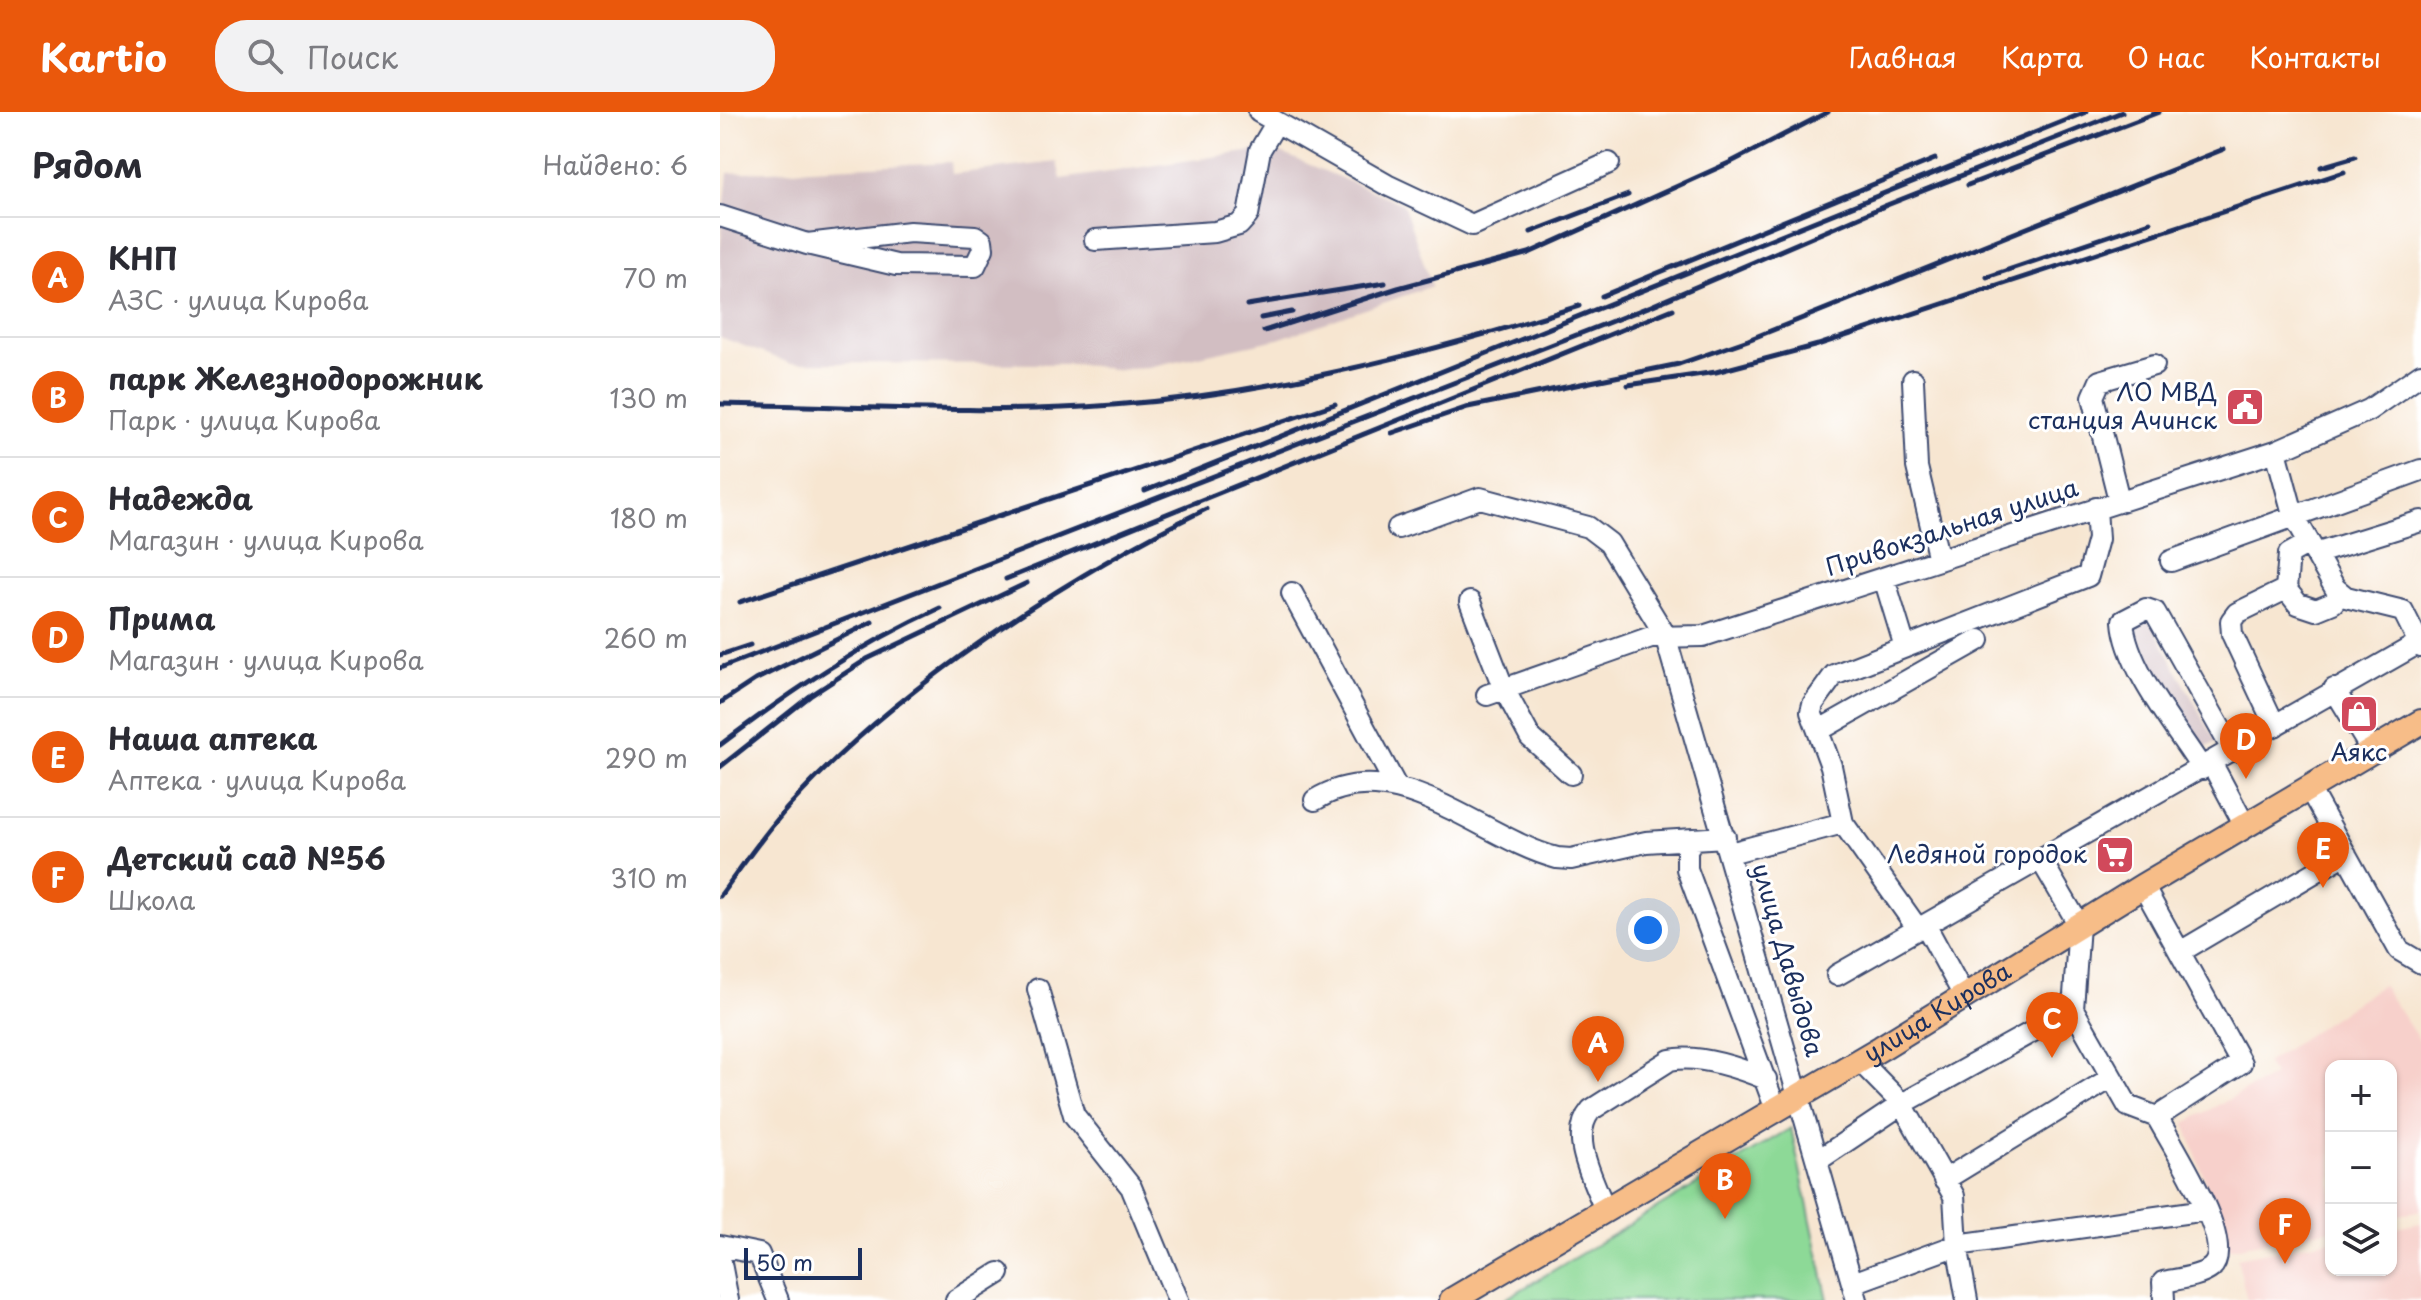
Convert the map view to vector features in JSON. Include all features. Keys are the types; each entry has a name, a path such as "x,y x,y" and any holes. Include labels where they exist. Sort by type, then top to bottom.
{"main road":[{"name":"улица Кирова","path":"1452,1300 2421,722"}],"street":[{"path":"1095,240 1215,232 1239,225 1248,215 1268,118 1387,185 1472,225 1609,163"},
{"path":"720,216 807,244 896,265 975,266 983,249 982,241 975,236 910,232 807,244"},
{"path":"2119,500 2093,397 2095,388 2100,381 2154,365"},
{"name":"Привокзальная улица","path":"1495,691 1665,635 1703,636 2276,451 2369,410 2421,374"},
{"path":"1913,380 1917,467 1939,560"},
{"path":"1837,975 2207,766 2334,689 2420,645 2403,611 2340,594 2293,514 2276,451"},
{"path":"2171,561 2293,514 2421,470"},
{"name":"улица Давыдова","path":"1398,528 1480,498 1579,524 1609,543 1665,635 1855,1291"},
{"path":"1964,996 1922,927 1843,823 1831,766 1811,712 1813,704 1834,675 2088,576 2098,539 2096,508"},
{"path":"2340,594 2333,603 2316,610 2298,604 2286,589 2289,554 2421,521"},
{"path":"1884,578 1905,647"},
{"path":"2275,726 2232,634 2231,621 2237,613 2286,589"},
{"path":"1292,593 1397,788"},
{"path":"1470,602 1495,691 1530,737 1571,774"},
{"path":"2233,751 2155,612 2146,609 2123,621 2124,633 2139,669 2245,826"},
{"path":"1818,731 1979,640"},
{"path":"2334,689 2372,751"},
{"path":"1315,800 1344,788 1397,788 1557,858 1646,842 1693,839 1728,845 1843,823"},
{"path":"2309,788 2399,950 2421,963"},
{"path":"1693,839 1687,850 1687,869 1775,1107"},
{"path":"2180,952 2346,854"},
{"path":"2041,860 2079,925 2073,1009 2128,1106 2157,1117 2217,1234 2217,1259 2211,1269 2163,1282 2159,1299"},
{"path":"2143,886 2241,1063 2157,1117"},
{"path":"1038,989 1074,1115 1131,1187 1178,1300"},
{"path":"1817,1161 1902,1104 2073,1009"},
{"path":"1605,1210 1580,1140 1583,1119 1591,1110 1670,1060 1679,1058 1746,1071 1766,1079"},
{"path":"1859,1060 1902,1104 1954,1196 1957,1245 1967,1300"},
{"path":"1944,1180 2111,1078"},
{"path":"1855,1291 1957,1245 2206,1210"},
{"path":"720,1246 759,1254 778,1300"},
{"path":"720,1258 728,1300"},
{"path":"956,1300 999,1273"}],"shaded area":[{"path":"1260,150 1284,154 1403,204 1432,286 1278,339 1148,367 1116,370 1080,364 790,363 720,337 720,249 728,173 951,162 952,174 1057,162 1061,179"},
{"path":"2148,617 2216,742 2202,750 2189,725 2180,729 2166,703 2174,698 2166,684 2158,688 2143,660 2149,656 2132,625"},
{"path":"2382,985 2421,1043 2421,1210 2397,1216 2397,1060 2325,1060 2325,1230 2229,1249 2185,1123 2274,1075 2266,1063"},
{"path":"2421,1223 2421,1300 2247,1300 2237,1258 2325,1241 2325,1276 2397,1276 2397,1228"}],"green space":[{"path":"1791,1128 1828,1300 1504,1300 1774,1138"}],"railway":[{"path":"1264,331 1398,288 1529,253 1731,162 1828,112"},
{"path":"1145,491 2086,112"},
{"path":"720,668 1651,306 1887,205 2122,112"},
{"path":"1968,185 2159,112"},
{"path":"1392,433 1468,407 1679,364 1748,340 2224,149"},
{"path":"2321,167 2355,157"},
{"path":"1602,296 1935,159"},
{"path":"1628,385 1716,372 1818,345 2344,172"},
{"path":"1531,232 1628,195"},
{"path":"1987,277 2150,222"},
{"path":"1247,305 1385,283"},
{"path":"720,404 1015,409 1172,400 1349,369 1465,340 1579,306"},
{"path":"1006,579 1673,309"},
{"path":"1261,318 1292,312"},
{"path":"740,602 1335,404"},
{"path":"720,896 791,804 881,718 932,677 985,638 1096,568 1206,509"},
{"path":"720,767 810,696 867,659 1027,583"},
{"path":"720,745 826,670 940,608"},
{"path":"720,703 755,680 872,622"},
{"path":"720,655 750,645"}],"place":[{"name":"ЛО МВД станция Ачинск","path":"2245,407"},
{"name":"Аякс","path":"2359,714"},
{"name":"Прима","path":"2246,779"},
{"name":"Ледяной городок","path":"2115,855"},
{"name":"Наша аптека","path":"2323,888"},
{"name":"Надежда","path":"2052,1058"},
{"name":"КНП","path":"1598,1082"},
{"name":"парк Железнодорожник","path":"1725,1219"},
{"name":"Детский сад №56","path":"2285,1264"}]}
